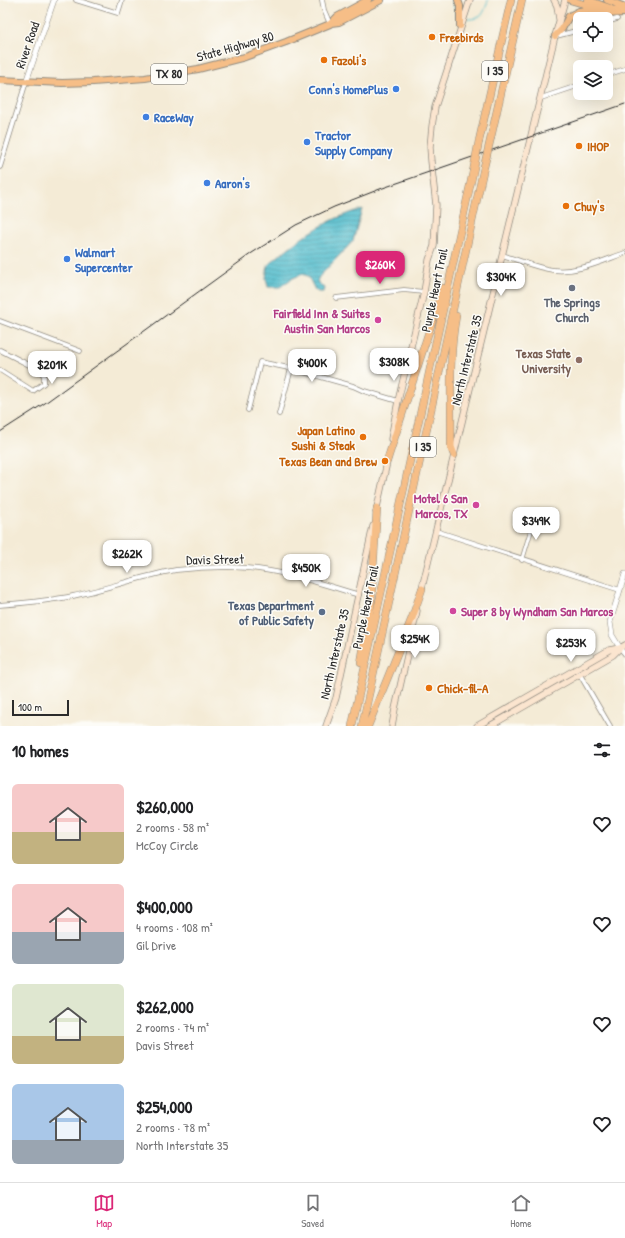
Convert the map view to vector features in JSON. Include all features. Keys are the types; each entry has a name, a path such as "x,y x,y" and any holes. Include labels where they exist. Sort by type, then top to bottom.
{"highway":[{"name":"Purple Heart Trail","path":"351,726 511,0"},
{"name":"Purple Heart Trail","path":"362,726 521,1"},
{"path":"454,455 452,447 452,348 469,238"},
{"path":"387,461 437,304 452,263"},
{"path":"351,726 370,610 377,508"},
{"path":"368,726 412,618 422,589"}],"main road":[{"path":"370,3 376,0"},
{"name":"State Highway 80","path":"0,80 62,83 93,82 136,79 171,74 213,65 269,49 330,24 337,17 381,0"},
{"path":"458,0 460,6 460,26"},
{"name":"North Interstate 35","path":"326,726 336,698 387,461 398,401 434,246 436,205 431,161 432,126 435,107 460,26 470,0"},
{"path":"554,0 557,6 559,21"},
{"name":"North Interstate 35","path":"392,726 422,589 555,36 565,0"},
{"path":"570,0 601,9 613,9"},
{"path":"588,0 625,12"},
{"path":"607,0 625,6"},
{"path":"555,36 562,30 569,16 579,11 585,10 605,14 625,12"},
{"path":"477,726 564,676 578,672 613,656 622,646"},
{"path":"490,726 541,697 578,672"},
{"path":"541,697 542,692 563,680 564,676"}],"street":[{"name":"River Road","path":"0,167 26,82 54,0"},
{"path":"76,0 118,13 122,0"},
{"path":"322,0 324,10 330,24"},
{"path":"613,20 617,19"},
{"path":"555,36 573,32"},
{"path":"613,73 625,69"},
{"path":"541,98 573,87"},
{"path":"502,255 546,269 562,270 581,268 625,253"},
{"path":"336,298 404,290 424,292"},
{"path":"0,321 80,351"},
{"path":"0,350 35,368 44,375 44,383 33,391 0,370"},
{"path":"248,410 260,362 353,386 364,391 398,401"},
{"path":"279,414 291,369"},
{"path":"522,560 536,516"},
{"path":"436,531 522,560 620,590"},
{"name":"Davis Street","path":"0,605 55,600 176,570 209,567 240,567 276,572 358,595"},
{"path":"625,574 610,622 612,635 622,646 625,654"},
{"path":"578,672 610,726"}],"water":[{"path":"362,209 353,241 317,281 324,288 323,292 318,292 315,290 308,276 302,274 291,279 280,287 268,287 266,278 268,265 278,256 300,239 324,225 349,213"}],"waterway":[{"path":"452,0 457,18"},
{"path":"468,19 473,19 480,16 488,0"}],"railway":[{"path":"0,432 45,403 252,253 296,225 334,207 380,189 625,104"}],"place":[{"name":"Freebirds","path":"432,37"},
{"name":"Fazoli's","path":"324,60"},
{"name":"Conn's HomePlus","path":"396,89"},
{"name":"RaceWay","path":"146,117"},
{"name":"Tractor Supply Company","path":"307,142"},
{"name":"IHOP","path":"579,146"},
{"name":"Aaron's","path":"207,183"},
{"name":"Chuy's","path":"566,206"},
{"name":"Walmart Supercenter","path":"67,259"},
{"name":"The Springs Church","path":"572,288"},
{"name":"Fairfield Inn & Suites Austin San Marcos","path":"378,320"},
{"name":"Texas State University","path":"579,360"},
{"name":"Japan Latino Sushi & Steak","path":"363,437"},
{"name":"Texas Bean and Brew","path":"385,461"},
{"name":"Motel 6 San Marcos, TX","path":"476,505"},
{"name":"Super 8 by Wyndham San Marcos","path":"453,611"},
{"name":"Texas Department of Public Safety","path":"322,612"},
{"name":"Chick-fil-A","path":"429,688"}]}
